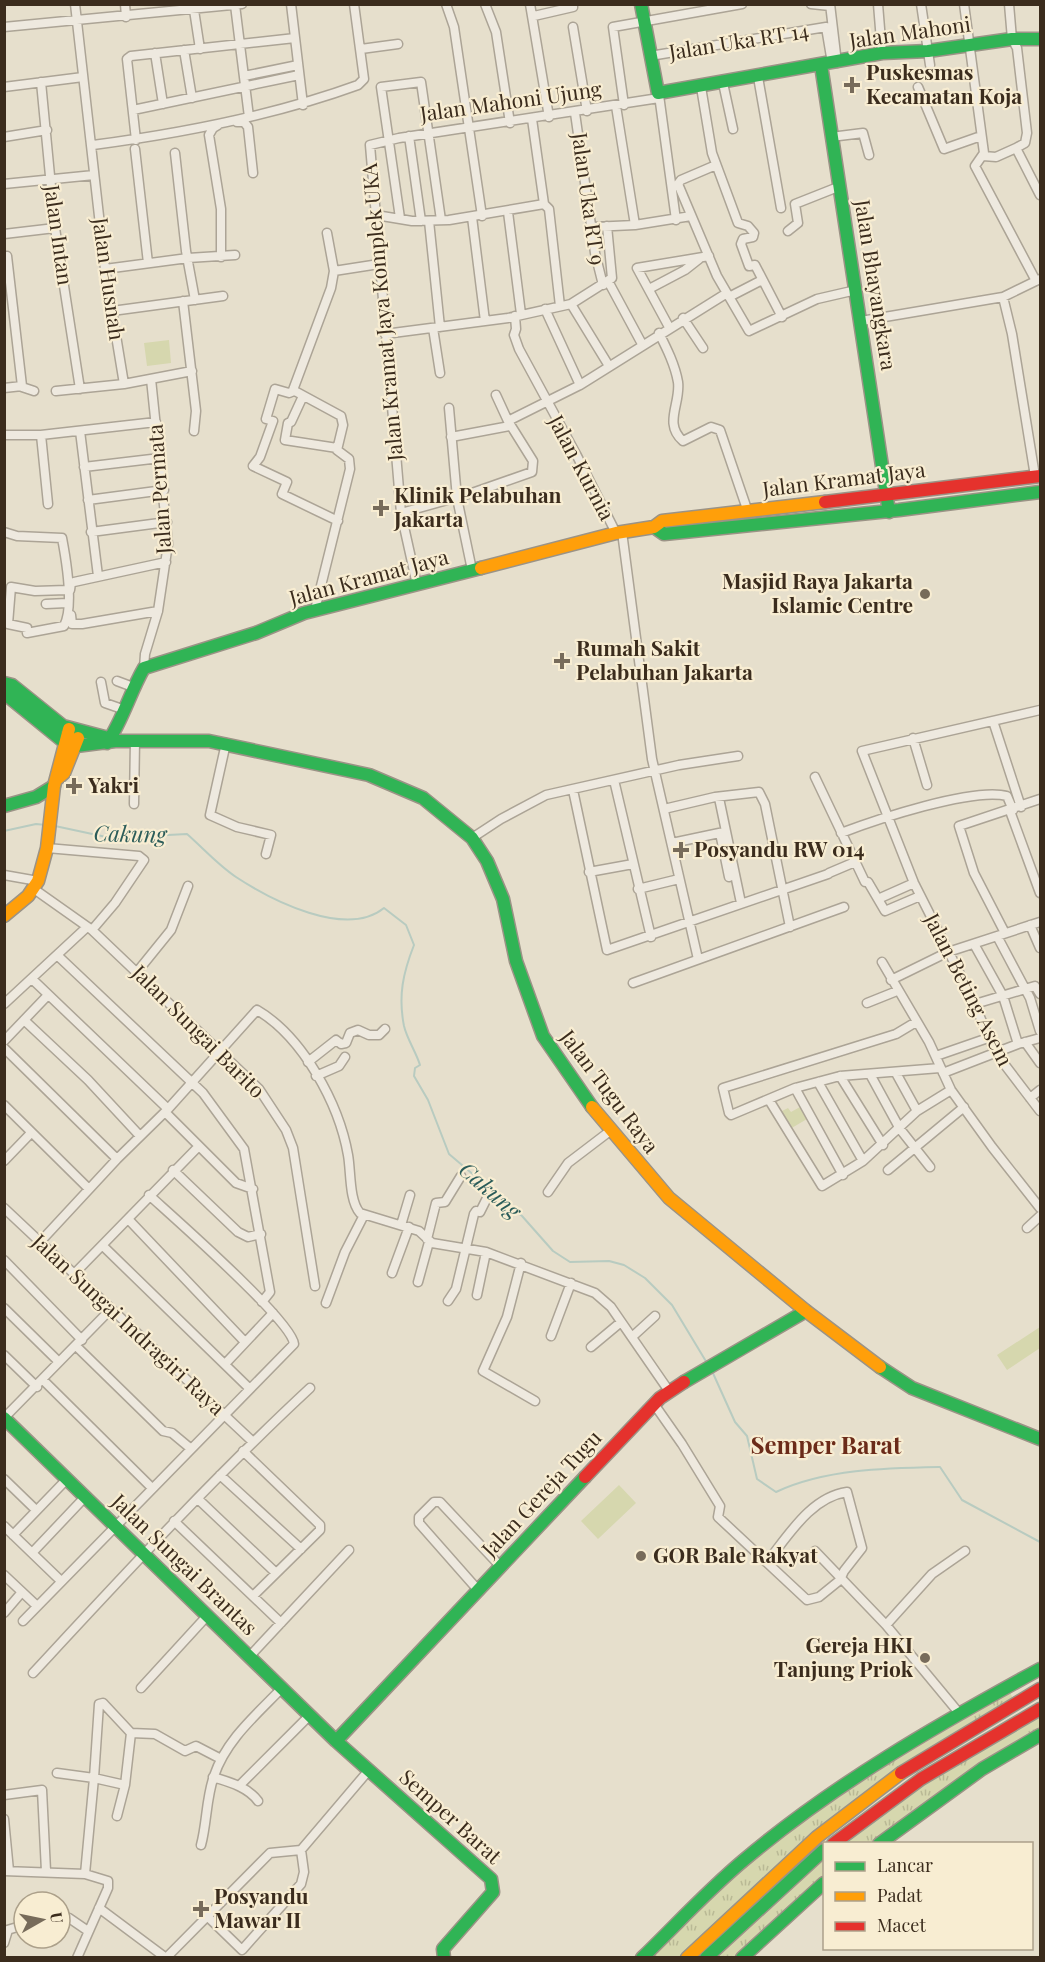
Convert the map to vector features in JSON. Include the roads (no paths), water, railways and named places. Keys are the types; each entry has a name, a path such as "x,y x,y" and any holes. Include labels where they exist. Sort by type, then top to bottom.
{"main road":[{"path":"640,4 659,96"},
{"name":"Jalan Mahoni","path":"830,64 882,53 928,51 1012,39 1041,39"},
{"name":"Jalan Mahoni Ujung","path":"659,96 830,64"},
{"name":"Jalan Bhayangkara","path":"830,64 831,137 889,512"},
{"name":"Jalan Kramat Jaya","path":"144,668 256,633 315,610 619,532 654,527 662,521 1038,476"},
{"name":"Jalan Kramat Jaya","path":"654,527 663,534 889,512 1041,492"},
{"path":"111,740 133,687 144,668"},
{"path":"4,683 12,685 74,731 111,740"},
{"path":"4,693 70,744 111,740"},
{"path":"4,806 36,797 55,783 64,773 74,731"},
{"name":"Jalan Tugu Raya","path":"111,740 226,743 390,782 423,798 472,838 496,880 516,961 541,1030 580,1091 610,1131 669,1198 806,1311 892,1376 912,1388 1041,1439"},
{"path":"4,916 36,885 50,832 55,783"},
{"name":"Jalan Gereja Tugu","path":"336,1741 654,1404 669,1391 700,1371 806,1311"},
{"name":"Jalan Sungai Brantas","path":"4,1418 336,1741"},
{"path":"642,1958 759,1847 852,1780 959,1713 1038,1670"},
{"path":"687,1958 807,1845 863,1800 929,1756 1041,1689"},
{"path":"836,1842 921,1779 1041,1709"},
{"path":"882,1842 982,1769 1041,1735"},
{"name":"Semper Barat","path":"336,1741 460,1850 494,1885 493,1892 487,1900 443,1949 444,1958"},
{"path":"706,1958 823,1852"},
{"path":"742,1958 823,1885"}],"street":[{"name":"Jalan Husnah","path":"75,4 105,269 124,384"},
{"path":"125,4 126,17"},
{"path":"291,4 303,105"},
{"path":"93,145 135,144 303,105 362,82 361,49 354,4"},
{"path":"446,4 455,36 482,216"},
{"path":"484,4 496,32 510,123"},
{"path":"530,4 534,16 549,117"},
{"path":"811,4 830,5 830,64"},
{"path":"878,4 882,53"},
{"path":"921,4 930,64"},
{"path":"861,321 1003,297 1038,280 977,170 976,164 983,156 964,4"},
{"path":"983,156 996,157 1018,152 1025,143 1027,133 1017,48 1012,39 1008,4"},
{"path":"4,27 238,5 239,44 249,117"},
{"path":"635,225 613,27 644,22 688,9 740,5"},
{"path":"534,16 573,7"},
{"path":"194,10 200,49"},
{"path":"573,27 587,111"},
{"name":"Jalan Uka RT 14","path":"650,56 826,27 830,64"},
{"path":"148,263 126,59 295,38"},
{"path":"361,49 398,44"},
{"path":"184,50 192,98"},
{"path":"155,54 163,104"},
{"path":"243,76 298,65"},
{"path":"133,110 299,75"},
{"path":"4,87 83,77"},
{"path":"758,77 781,208"},
{"name":"Jalan Intan","path":"41,82 56,228 80,389"},
{"path":"400,218 381,87 421,82 441,220"},
{"path":"723,83 734,129"},
{"path":"701,87 716,165 735,215 741,225 748,226 754,233 753,237 741,241 741,244 749,266 755,265 782,316"},
{"path":"918,87 944,149 981,136"},
{"path":"659,96 676,219"},
{"name":"Jalan Mahoni Ujung","path":"370,145 409,136 587,111 659,96"},
{"name":"Jalan Uka RT 9","path":"575,113 598,274 642,344"},
{"path":"532,119 544,204 549,208 560,306"},
{"path":"221,256 221,209 209,135 213,128 246,123 252,173"},
{"path":"4,136 47,130"},
{"path":"831,137 863,134 869,155"},
{"path":"409,136 425,221 440,373"},
{"name":"Jalan Kramat Jaya Komplek UKA","path":"370,145 401,513 417,585"},
{"path":"1018,152 1041,195"},
{"path":"175,153 195,300"},
{"path":"716,165 679,182 679,189 728,295 751,332 817,299 856,290"},
{"path":"4,184 94,175"},
{"path":"788,231 798,224 795,204 838,187"},
{"path":"376,215 425,221 441,220 508,212 544,204"},
{"name":"Jalan Kurnia","path":"508,212 518,315 514,335 546,403 619,532 654,771 698,959"},
{"path":"592,227 635,225 691,216"},
{"path":"472,217 485,321"},
{"path":"385,334 485,321 571,304 612,278 607,226"},
{"path":"4,234 56,228"},
{"path":"294,391 331,288 334,271 327,233"},
{"path":"105,269 188,258 235,255"},
{"path":"7,256 21,387"},
{"path":"669,327 637,268 710,256"},
{"path":"649,289 686,270 699,259"},
{"path":"334,271 379,264"},
{"path":"451,437 509,424 580,385 683,318 762,280"},
{"path":"112,311 223,296"},
{"path":"1003,297 1038,476"},
{"path":"183,301 196,411 194,431"},
{"path":"571,304 609,366"},
{"path":"545,309 580,385"},
{"path":"683,318 703,348"},
{"path":"659,333 673,363 678,382 679,396 672,414 676,434 683,441 711,427 720,430 748,512"},
{"path":"56,391 124,384 192,371"},
{"name":"Jalan Permata","path":"144,668 144,654 158,611 166,562 167,522 151,380"},
{"path":"4,388 21,387 34,391"},
{"path":"337,448 343,425 341,416 294,391 289,393 275,389 266,419 273,421 260,457 253,466 287,482 282,494 338,521"},
{"path":"401,513 526,476 534,467 533,461 509,424 496,395"},
{"path":"303,396 291,422 288,423 285,440 337,448 349,459 350,466 315,610"},
{"path":"448,408 457,498 472,570"},
{"path":"4,435 41,435 156,422"},
{"path":"80,430 98,576"},
{"path":"41,435 48,504"},
{"path":"84,467 160,458"},
{"path":"87,500 164,490"},
{"path":"92,532 167,522"},
{"path":"4,532 17,536 62,538 72,624 158,611"},
{"path":"69,587 68,617 64,626 28,633 27,628 8,624 6,607 10,590 14,586 35,591 69,587 98,576 166,562"},
{"path":"46,604 68,603"},
{"path":"117,681 133,687"},
{"path":"101,682 105,703 125,710"},
{"path":"927,785 913,738 1041,710"},
{"path":"993,721 1015,809 1041,893"},
{"name":"Jalan Beting Asem","path":"913,738 862,751 914,883 975,1004 988,1038 995,1052 1041,1111"},
{"path":"134,804 135,740"},
{"path":"226,743 210,815 237,827 271,835 266,854"},
{"path":"472,838 501,819 546,795 654,771 738,756"},
{"path":"815,777 855,862 887,911 920,896"},
{"path":"614,780 651,937"},
{"path":"573,790 607,950 651,937 738,904 829,874 855,862"},
{"path":"664,809 757,791 761,794 790,927"},
{"path":"841,833 889,816 988,794 1007,796 1015,809"},
{"path":"718,798 738,904"},
{"path":"1041,799 959,826 974,873 1041,1031"},
{"path":"672,843 723,833"},
{"path":"4,1004 115,903 144,860 139,856 47,848"},
{"path":"589,872 633,864"},
{"path":"4,875 36,885"},
{"path":"638,889 679,879"},
{"path":"878,899 914,883"},
{"name":"Jalan Sungai Barito","path":"36,885 90,928 263,1094 290,1138 296,1161 315,1286"},
{"path":"137,972 162,945 171,930 188,886"},
{"path":"633,983 844,907"},
{"path":"891,980 948,952 1041,922"},
{"path":"1030,925 1041,948"},
{"path":"974,944 1003,996 1022,1043 1041,1063"},
{"path":"57,955 202,1093 244,1149 270,1292 262,1302"},
{"path":"882,962 936,1056 951,1090 992,1148 1041,1208"},
{"path":"32,979 166,1111 198,1147 240,1186 252,1189"},
{"path":"975,1004 1036,986 1040,993"},
{"path":"867,1003 897,991"},
{"path":"4,1041 48,995"},
{"path":"40,1242 117,1159 166,1111 257,1010 270,1018 308,1062 335,1110 347,1151 356,1205 364,1215 405,1226 422,1233 428,1240 486,1252 521,1263 602,1298 669,1391"},
{"path":"24,1020 88,1080 140,1136"},
{"path":"916,1022 896,1034 877,1041 722,1089 731,1115 795,1088 840,1076 941,1071 1041,1038"},
{"path":"308,1062 336,1040 341,1044 346,1043 349,1033 358,1030 369,1035 379,1035 385,1029"},
{"path":"936,1056 988,1038"},
{"path":"4,1048 117,1159"},
{"path":"316,1076 339,1066 345,1057"},
{"path":"896,1073 917,1111"},
{"path":"840,1076 883,1145"},
{"path":"871,1076 900,1129 930,1167"},
{"path":"818,1082 863,1161"},
{"path":"795,1088 843,1175"},
{"path":"769,1100 818,1184 823,1186 863,1161 883,1145 917,1111 951,1090"},
{"path":"1030,1098 1041,1090"},
{"path":"4,1105 89,1189"},
{"path":"888,1170 964,1107"},
{"path":"548,1192 568,1164 610,1131"},
{"path":"4,1161 31,1133"},
{"path":"74,1274 129,1220 173,1170 198,1147"},
{"path":"173,1170 238,1232 248,1237 261,1234"},
{"path":"418,1281 436,1203 445,1202 461,1176"},
{"path":"448,1301 456,1289 474,1214 476,1211 480,1212 489,1194"},
{"path":"23,1621 295,1341 262,1302 149,1195"},
{"path":"392,1273 405,1226 410,1195"},
{"name":"Jalan Sungai Indragiri Raya","path":"4,1208 253,1442"},
{"path":"326,1303 345,1252 364,1215"},
{"path":"1027,1228 1041,1216"},
{"path":"129,1220 245,1342"},
{"path":"103,1246 250,1389"},
{"path":"477,1295 486,1252"},
{"path":"4,1260 163,1431 172,1433 190,1448"},
{"path":"521,1263 509,1312 483,1371 535,1401"},
{"path":"551,1336 571,1283"},
{"path":"4,1308 59,1362"},
{"path":"4,1418 110,1310"},
{"path":"225,1364 273,1313"},
{"path":"632,1337 655,1316"},
{"path":"591,1347 621,1322"},
{"path":"4,1355 40,1383 152,1488"},
{"path":"33,1673 174,1521 243,1451 310,1388"},
{"path":"654,1404 720,1506 718,1516 810,1601 840,1580 844,1571 862,1551 862,1539 848,1492 824,1501 797,1524 768,1562"},
{"path":"243,1451 320,1525 320,1530 254,1595"},
{"path":"220,1475 301,1549"},
{"path":"4,1479 36,1510"},
{"path":"13,1535 67,1479"},
{"path":"32,1553 86,1497"},
{"path":"198,1499 276,1573"},
{"path":"478,1590 419,1523 419,1517 434,1502 440,1502 501,1567"},
{"path":"174,1521 281,1623"},
{"path":"4,1526 61,1581"},
{"path":"249,1657 349,1550"},
{"path":"815,1551 840,1580 886,1625 959,1713"},
{"path":"886,1625 932,1574 965,1551"},
{"path":"6,1579 37,1606"},
{"path":"4,1613 22,1592"},
{"path":"141,1688 207,1616"},
{"path":"201,1845 208,1819 213,1777 221,1759 232,1740 282,1688"},
{"path":"85,1874 99,1704 102,1703 131,1733 155,1734 185,1751 196,1746 221,1759"},
{"path":"241,1784 310,1715"},
{"path":"117,1816 125,1785 131,1733"},
{"path":"99,1908 166,1958 270,1853 301,1850 369,1770"},
{"path":"57,1773 125,1785"},
{"path":"213,1777 253,1794 258,1801"},
{"path":"4,1795 42,1790 46,1871"},
{"path":"4,1819 7,1871 85,1874 109,1882 77,1958"},
{"path":"208,1917 242,1950 301,1884 304,1872 301,1850"},
{"path":"72,1920 88,1931"},
{"path":"4,1943 6,1930"}],"waterway":[{"name":"Cakung","path":"4,831 36,824 46,825"},
{"name":"Cakung","path":"55,826 111,838 187,834 236,877 288,905 330,918 350,919 368,917 384,908 406,925 414,945 403,985 401,1005 404,1026 420,1065 415,1068 414,1076 428,1100 449,1154 522,1216 553,1251 570,1262 609,1261 624,1265 645,1278 672,1305 707,1363"},
{"name":"Cakung","path":"712,1371 735,1422 747,1436 757,1479 776,1492 795,1484 835,1474 877,1469 940,1467 962,1500 1040,1542"}],"place":[{"name":"Puskesmas Kecamatan Koja","path":"852,85"},
{"name":"Klinik Pelabuhan Jakarta","path":"381,508"},
{"name":"Masjid Raya Jakarta Islamic Centre","path":"925,594"},
{"name":"Rumah Sakit Pelabuhan Jakarta","path":"562,661"},
{"name":"Yakri","path":"74,786"},
{"name":"Posyandu RW 014","path":"681,850"},
{"name":"GOR Bale Rakyat","path":"641,1556"},
{"name":"Gereja HKI Tanjung Priok","path":"925,1658"},
{"name":"Posyandu Mawar II","path":"201,1909"}],"district":[{"name":"Semper Barat","path":"826,1446"}]}
